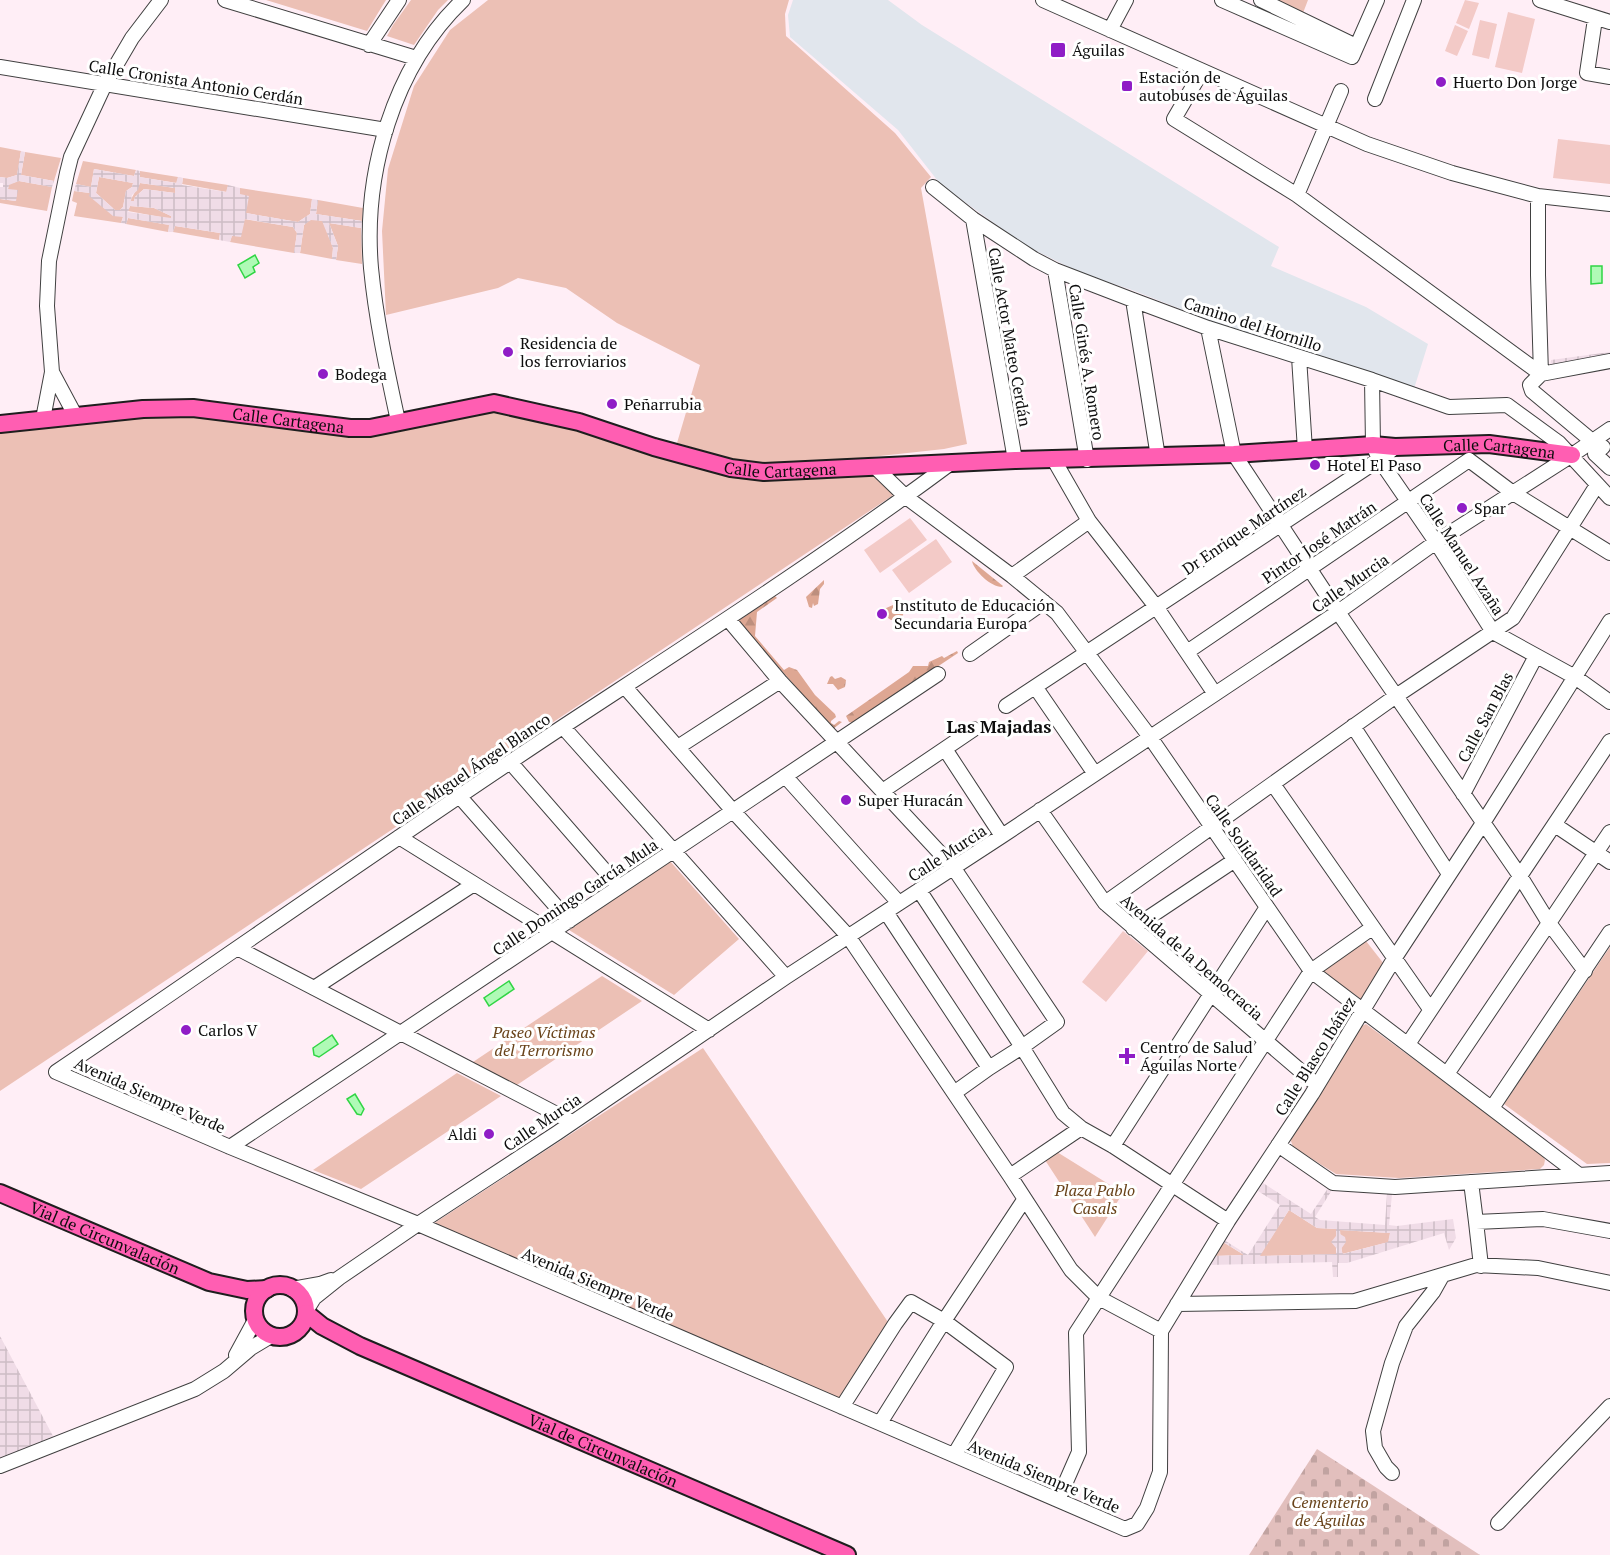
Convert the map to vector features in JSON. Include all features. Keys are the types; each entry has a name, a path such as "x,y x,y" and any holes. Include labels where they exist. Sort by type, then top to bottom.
{"main road":[{"name":"Calle Cartagena","path":"0,424 143,409 193,408 350,428 370,428 494,403 579,422 654,447 739,470 764,472 1305,450 1376,452 1395,447 1472,453 1489,444 1572,455"},
{"name":"Vial de Circunvalación","path":"0,1194 209,1281 247,1290 267,1289"},
{"name":"Vial de Circunvalación","path":"209,1281 241,1301 255,1319"},
{"path":"279,1286 292,1289 302,1298 306,1312 302,1325 284,1337 271,1336 262,1330 255,1319 256,1302 267,1289 279,1286"},
{"name":"Vial de Circunvalación","path":"306,1312 322,1326 360,1346 847,1555"},
{"name":"Vial de Circunvalación","path":"294,1332 314,1333 360,1346"}],"street":[{"path":"42,419 52,372 47,306 49,261 66,173 71,157 105,84 132,38 161,0"},
{"path":"225,0 416,58"},
{"path":"369,45 399,0"},
{"path":"398,421 380,333 371,267 371,212 376,172 398,93 416,58 447,16 463,0"},
{"path":"1043,0 1367,144 1408,159 1538,196 1610,204"},
{"path":"1110,30 1126,0"},
{"path":"1222,0 1352,57 1377,0"},
{"path":"1261,0 1356,46"},
{"path":"1375,99 1414,0"},
{"path":"1540,0 1610,22"},
{"path":"1595,19 1587,73 1610,77"},
{"name":"Calle Cronista Antonio Cerdán","path":"0,67 386,130"},
{"path":"1202,71 1174,119 1297,195 1541,374"},
{"path":"1297,195 1341,91"},
{"name":"Camino del Hornillo","path":"933,187 973,219 1016,248 1055,270 1132,300 1208,328 1449,407 1507,405 1559,443 1610,498"},
{"path":"1538,196 1541,374"},
{"name":"Calle Actor Mateo Cerdán","path":"973,219 1015,460"},
{"name":"Calle Ginés A. Romero","path":"1055,270 1087,459"},
{"path":"1132,300 1158,457"},
{"path":"1208,328 1233,454 1338,612 1520,876 1549,923 1585,971"},
{"path":"1299,357 1305,450"},
{"path":"1610,361 1541,374 1530,385 1532,391 1598,444 1595,454 1610,468"},
{"path":"52,372 75,415"},
{"path":"1372,380 1376,452"},
{"name":"Calle Murcia","path":"306,1312 314,1298 339,1278 418,1224 786,977 1338,612 1436,543 1572,455 1598,444 1610,429"},
{"name":"Calle Manuel Azaña","path":"1376,452 1493,632 1575,677 1610,702"},
{"name":"Dr Enrique Martínez","path":"1006,706 1282,525 1376,452"},
{"path":"1472,453 1514,493 1610,553"},
{"name":"Pintor José Matrán","path":"1187,652 1409,502 1472,453"},
{"path":"1054,460 1089,521 1157,608 1215,694"},
{"name":"Calle Miguel Ángel Blanco","path":"56,1072 239,949 399,837 728,619 951,463"},
{"name":"Calle Solidaridad","path":"874,466 906,496 1012,576 1057,614 1150,737 1311,971 1578,1174"},
{"path":"1105,903 1353,726 1513,618 1598,485"},
{"path":"1012,576 1089,521"},
{"path":"970,654 1044,602"},
{"path":"728,619 780,681 884,790 953,867 1057,1022 954,1093"},
{"name":"Calle Blasco Ibáñez","path":"1161,1331 1228,1221 1317,1085 1394,959 1610,621"},
{"name":"Calle San Blas","path":"1463,794 1536,656"},
{"name":"Calle Domingo García Mula","path":"230,1147 938,674"},
{"path":"678,747 780,681"},
{"path":"625,687 733,811 848,936 1071,1270 1099,1298 1161,1331"},
{"path":"1036,688 1095,774"},
{"path":"1353,726 1449,874"},
{"path":"563,727 672,852 786,977"},
{"path":"884,790 974,729"},
{"path":"1408,1044 1610,741"},
{"path":"945,749 1002,836"},
{"path":"511,763 619,887"},
{"path":"785,776 899,903"},
{"path":"1273,784 1430,1009"},
{"path":"460,796 569,921"},
{"name":"Avenida de la Democracia","path":"1040,810 1105,903 1317,1085"},
{"path":"1555,825 1610,862"},
{"path":"1447,1074 1610,831"},
{"path":"399,837 709,1030"},
{"path":"1133,928 1235,860"},
{"path":"314,988 474,884"},
{"path":"919,890 1063,1113 1081,1128 1113,1146 1228,1221"},
{"path":"1113,1146 1267,907"},
{"path":"886,912 989,1068"},
{"path":"1058,1500 1078,1452 1076,1333 1311,971 1372,927"},
{"path":"1492,1108 1610,932"},
{"path":"239,949 572,1122"},
{"name":"Avenida Siempre Verde","path":"56,1072 418,1224 1125,1529 1137,1524 1147,1508 1160,1472 1161,1331"},
{"path":"1010,1176 1081,1128"},
{"path":"1278,1145 1333,1183 1395,1188 1610,1173"},
{"path":"1472,1182 1481,1266"},
{"path":"880,1423 1024,1200"},
{"path":"1476,1222 1543,1219 1610,1231"},
{"path":"1177,1304 1355,1301 1481,1266 1538,1268 1610,1283"},
{"path":"1392,1473 1375,1448 1373,1431 1392,1363 1406,1326 1433,1292 1442,1275"},
{"name":"Calle Murcia","path":"292,1289 339,1278"},
{"path":"842,1407 910,1302 944,1321 1006,1367 954,1455"},
{"path":"224,1371 243,1346 255,1319"},
{"path":"0,1466 195,1389 224,1371 251,1348 271,1336"},
{"path":"1498,1523 1610,1406"}],"shaded area":[{"path":"793,0 888,0 922,25 1279,247 1271,266 1366,307 1428,344 1413,392 1257,339 1132,290 1083,274 1026,246 941,185 898,130 790,37 788,15"},
{"path":"1465,0 1479,3 1469,29 1456,23"},
{"path":"1508,12 1535,19 1522,73 1495,67"},
{"path":"1480,20 1497,24 1489,59 1472,55"},
{"path":"1455,25 1468,31 1457,56 1445,51"},
{"path":"1558,139 1610,145 1610,184 1553,178"},
{"path":"21,151 25,152 21,175 54,181 52,187 19,181 9,185 8,189 18,190 16,201 0,199 0,187 3,187 3,183 0,183 0,177 7,178 17,175"},
{"path":"94,169 134,176 136,170 140,171 140,177 176,183 180,177 183,178 182,185 226,192 228,185 240,188 240,194 249,196 246,213 298,222 310,214 312,199 318,200 316,214 362,221 361,228 329,223 338,246 336,260 332,259 333,248 322,221 311,220 304,225 300,253 294,253 297,233 293,227 245,219 241,237 232,236 230,242 219,240 220,233 175,226 173,232 168,232 169,225 128,218 126,224 121,223 123,217 113,216 89,196 90,193 74,191 76,184 91,187","holes":["99,177 133,183 132,187 126,191 123,207 120,210 115,210 96,193","140,183 175,188 175,193 144,189 134,201 131,201","130,206 154,208 171,218 128,212"]},
{"path":"255,255 259,263 253,267 255,272 245,278 238,265"},
{"path":"1591,266 1602,266 1602,283 1591,284"},
{"path":"1610,352 1610,357 1550,367 1551,360"},
{"path":"910,518 927,540 880,573 864,550"},
{"path":"936,539 952,562 909,593 892,570"},
{"path":"1123,931 1148,951 1106,1002 1082,982"},
{"path":"509,981 514,989 489,1006 484,998"},
{"path":"332,1035 338,1044 319,1057 314,1055 313,1048"},
{"path":"355,1094 364,1109 361,1115 357,1114 347,1099"},
{"path":"1263,1183 1311,1214 1328,1188 1332,1190 1315,1217 1320,1220 1385,1225 1387,1194 1392,1194 1389,1225 1453,1219 1456,1238 1449,1250 1444,1233 1347,1263 1338,1263 1338,1277 1333,1277 1332,1262 1208,1265 1224,1240 1248,1255 1280,1205 1258,1191","holes":["1289,1210 1317,1228 1336,1229 1336,1236 1331,1242 1337,1249 1336,1254 1260,1256","1340,1230 1390,1233 1388,1242 1343,1254 1341,1249 1346,1242 1345,1237 1340,1234","1223,1242 1243,1254 1243,1255 1215,1256"]},
{"path":"0,1336 54,1438 0,1458"}],"green space":[{"path":"266,0 386,0 367,31"},
{"path":"411,0 448,0 438,10 414,45 387,36"},
{"path":"488,0 789,0 785,14 786,36 895,133 931,177 921,188 967,444 944,449 825,462 750,464 677,443 700,365 617,323 566,288 518,278 498,288 386,315 382,231 388,169 414,86 450,30"},
{"path":"1272,0 1308,0 1303,13"},
{"path":"0,147 21,151 17,175 7,178 0,177"},
{"path":"25,152 61,158 54,181 21,175"},
{"path":"83,161 136,170 134,176 94,169 91,187 76,184"},
{"path":"140,171 178,177 177,183 139,177"},
{"path":"99,177 133,183 132,187 126,191 123,207 120,210 115,210 96,193"},
{"path":"183,178 228,185 227,192 182,184"},
{"path":"19,181 52,187 47,211 0,203 0,199 16,201 8,189 9,184"},
{"path":"140,183 175,188 175,193 144,189 134,201 130,201"},
{"path":"240,188 312,199 310,214 298,222 246,213 239,194"},
{"path":"74,191 90,193 123,217 121,223 74,216 77,203 72,201"},
{"path":"318,200 363,208 362,221 316,214"},
{"path":"130,206 154,208 171,216 171,219 128,211"},
{"path":"128,218 170,225 168,232 126,224"},
{"path":"244,219 293,227 297,233 294,253 230,242 232,235"},
{"path":"311,219 323,221 333,248 332,259 300,253 304,225"},
{"path":"329,223 361,228 362,264 336,260 338,246"},
{"path":"175,226 220,233 219,240 173,232"},
{"path":"502,410 535,415 692,465 866,474 878,477 895,494 0,1091 0,430 186,413 329,433"},
{"path":"972,561 1003,586 993,584 984,578"},
{"path":"824,580 818,604 814,606 813,603 812,608 809,607 806,597"},
{"path":"775,596 777,598 757,612 755,636 784,670 789,667 797,670 815,695 835,714 836,717 831,723 834,725 839,721 842,722 833,729 738,621"},
{"path":"893,605 905,610 902,617 891,620 885,616 884,609"},
{"path":"957,651 958,653 853,723 849,722 846,716 909,672 913,666 928,666 929,662"},
{"path":"832,676 835,679 841,677 846,680 845,687 838,690 833,684 827,684"},
{"path":"669,860 739,939 674,995 569,930"},
{"path":"1366,941 1384,964 1361,999 1322,971"},
{"path":"1610,947 1610,1163 1587,1164 1504,1104"},
{"name":"Paseo Víctimas del Terrorismo","path":"602,976 642,1001 514,1087 470,1064"},
{"path":"1366,1024 1541,1153 1545,1160 1544,1165 1540,1169 1399,1178 1336,1174 1293,1147 1290,1138 1362,1026"},
{"path":"703,1048 890,1325 840,1401 433,1224"},
{"path":"457,1073 501,1096 361,1189 313,1170"},
{"name":"Plaza Pablo Casals","path":"1057,1152 1123,1193 1095,1237 1045,1160"},
{"path":"1289,1210 1317,1228 1336,1229 1336,1254 1259,1256"},
{"path":"1340,1230 1390,1233 1389,1242 1342,1254"},
{"path":"1223,1242 1244,1255 1214,1256"},
{"name":"Cementerio de Águilas","path":"1317,1449 1480,1555 1249,1555"}],"place":[{"name":"Águilas","path":"1058,50"},
{"name":"Huerto Don Jorge","path":"1441,82"},
{"name":"Estación de autobuses de Águilas","path":"1127,86"},
{"name":"Residencia de los ferroviarios","path":"508,352"},
{"name":"Bodega","path":"323,374"},
{"name":"Peñarrubia","path":"612,404"},
{"name":"Hotel El Paso","path":"1315,465"},
{"name":"Spar","path":"1462,508"},
{"name":"Instituto de Educación Secundaria Europa","path":"882,614"},
{"name":"Super Huracán","path":"846,800"},
{"name":"Carlos V","path":"186,1030"},
{"name":"Centro de Salud Águilas Norte","path":"1127,1056"},
{"name":"Aldi","path":"489,1134"}],"district":[{"name":"Las Majadas","path":"999,727"}]}
